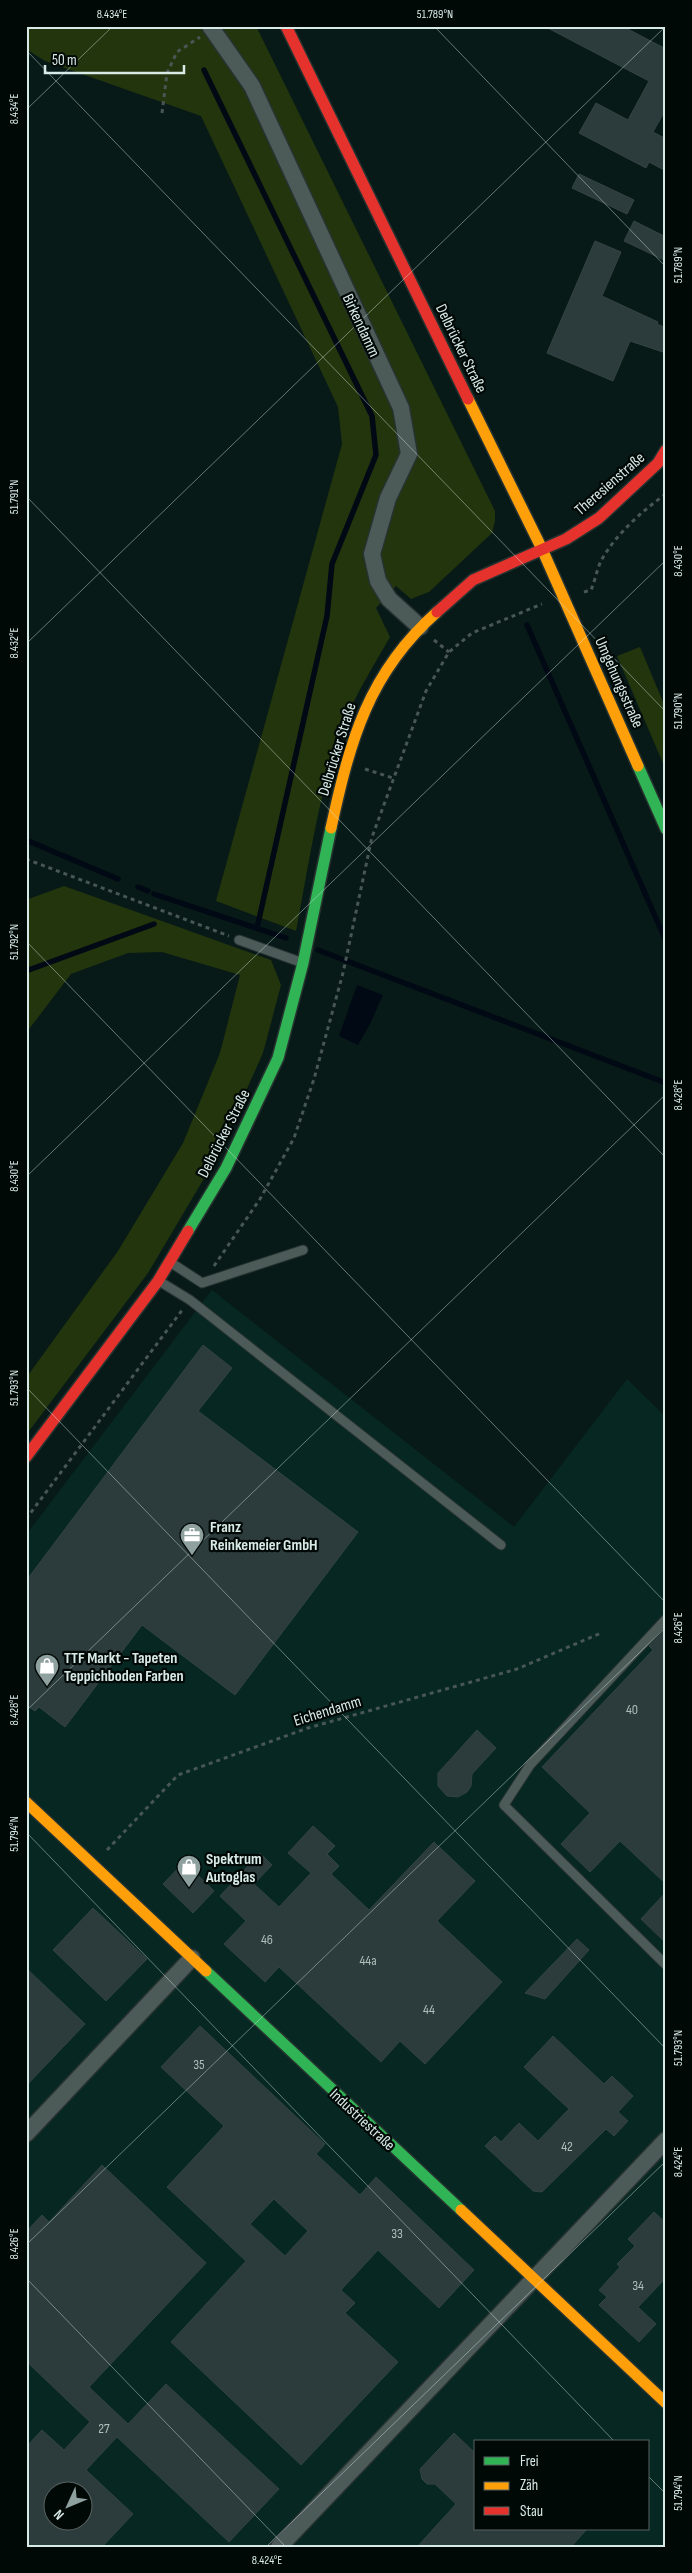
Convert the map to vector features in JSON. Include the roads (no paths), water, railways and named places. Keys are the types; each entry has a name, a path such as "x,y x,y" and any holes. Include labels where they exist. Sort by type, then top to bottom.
{"street":[{"name":"Delbrücker Straße","path":"26,1457 158,1281 170,1262 226,1168 278,1058 303,963 345,763 366,704 389,665 420,627 473,580 542,549 286,26"},
{"name":"Birkendamm","path":"212,28 252,86 401,408 409,454 388,498 372,554 378,581 389,599 420,627"},
{"name":"Theresienstraße","path":"542,549 566,539 599,518 663,461"},
{"name":"Umgehungsstraße","path":"542,549 666,829"},
{"name":"Industriestraße","path":"26,1802 666,2403"},
{"path":"26,2134 192,1958"},
{"path":"279,2547 666,2140"}],"lane":[{"path":"239,940 303,963"},
{"path":"170,1262 202,1283 303,1250"},
{"path":"158,1281 190,1300 501,1545"},
{"path":"666,1619 530,1766 504,1805 666,1965"}],"waterway":[{"path":"204,70 372,416 376,455 332,564 327,616 257,928"},
{"path":"527,625 666,941"},
{"path":"26,840 118,879"},
{"path":"138,887 148,891"},
{"path":"154,894 286,938"},
{"path":"26,971 154,924"},
{"path":"318,950 666,1083"}],"place":[{"name":"Franz Reinkemeier GmbH","path":"192,1556"},
{"name":"TTF Markt - Tapeten Teppichboden Farben","path":"47,1687"},
{"name":"Spektrum Autoglas","path":"189,1888"}]}
